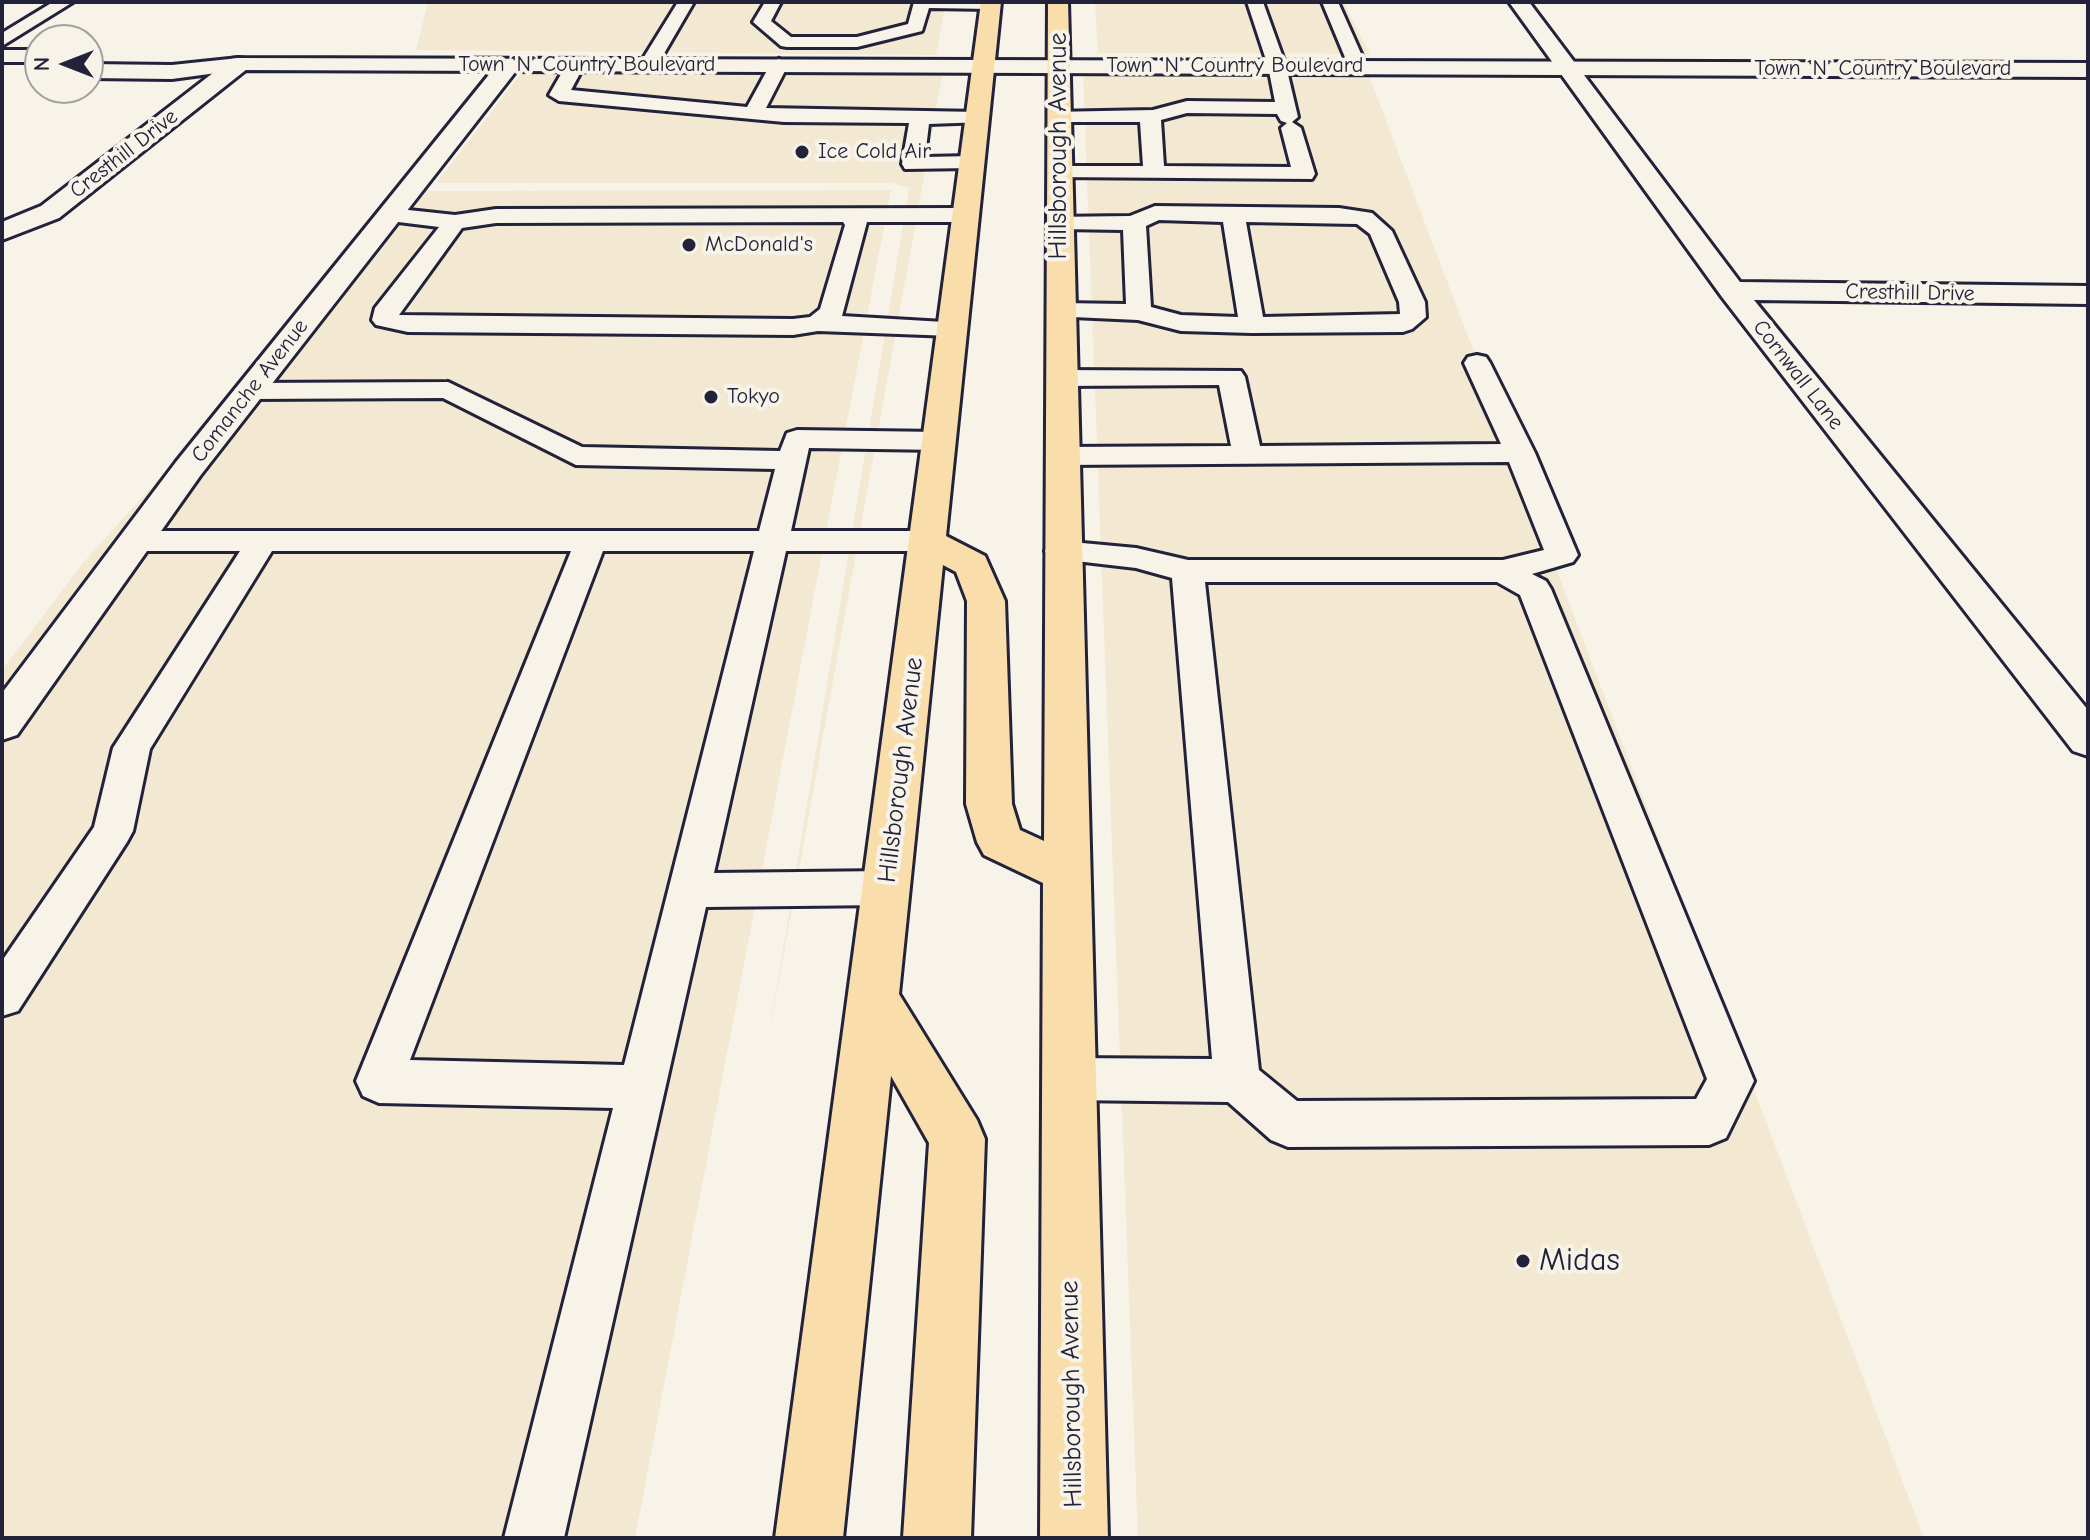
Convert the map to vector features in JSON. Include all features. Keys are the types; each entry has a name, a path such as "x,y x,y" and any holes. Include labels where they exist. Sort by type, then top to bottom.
{"main road":[{"name":"Hillsborough Avenue","path":"1058,2 1061,551 1074,1538"},
{"name":"Hillsborough Avenue","path":"809,1538 991,3"},
{"path":"928,541 972,565 986,601 989,804 1000,842 1066,872"},
{"path":"874,999 957,1139 937,1538"}],"street":[{"name":"Cornwall Lane","path":"1519,2 1732,291 2088,740"},
{"path":"2,56 24,56"},
{"name":"Town 'N' Country Boulevard","path":"104,56 192,57 239,64"},
{"name":"Town 'N' Country Boulevard","path":"104,71 172,72 239,64 2088,70"},
{"name":"Cresthill Drive","path":"2,232 50,212 239,64"},
{"name":"Comanche Avenue","path":"2,724 249,391 508,66"},
{"path":"2,71 24,71"},
{"name":"Cresthill Drive","path":"1732,291 2088,295"}],"lane":[{"path":"2,41 65,2"},
{"path":"648,65 686,2"},
{"path":"773,2 762,22 787,42 857,42 916,27 922,3 991,3"},
{"path":"1060,172 1304,174 1277,66 1255,2"},
{"path":"1330,2 1358,67"},
{"path":"754,112 782,65 787,42"},
{"path":"575,66 559,95 754,112 978,118"},
{"path":"1059,116 1153,116 1187,107 1288,118"},
{"path":"1153,116 1150,123 1154,173"},
{"path":"920,117 913,164 972,162"},
{"path":"1059,222 1134,223 1155,213 1339,215 1364,218 1380,231 1412,302 1413,317 1403,324 1252,325 1181,323 1139,312 1060,311"},
{"path":"390,215 455,222 512,216 966,215"},
{"path":"1233,215 1252,325"},
{"path":"818,323 832,312 857,224 851,217"},
{"path":"455,222 388,308 385,320 408,324 778,327 818,323 952,328"},
{"path":"1134,223 1139,312"},
{"path":"1061,551 1136,558 1188,571 1503,571 1562,555 1520,453 1477,363"},
{"path":"1061,378 1231,377 1247,455"},
{"path":"249,391 448,390 576,456 792,460"},
{"path":"534,1538 797,439 940,441"},
{"path":"1062,456 1520,453"},
{"path":"135,541 928,541"},
{"path":"2,997 113,831 132,748 262,541"},
{"path":"591,541 379,1081 642,1087"},
{"path":"1188,571 1237,1081"},
{"path":"1069,1079 1237,1081 1288,1124 1709,1122 1731,1081 1534,589 1503,571"},
{"path":"689,890 886,888"}],"shaded area":[{"path":"428,2 946,2 936,55 416,50"},
{"path":"1095,2 1344,2 1370,54 1098,53"},
{"path":"943,71 767,1047 909,188 892,183 436,183 522,72"},
{"path":"1083,72 1368,73 1924,1538 1138,1538"},
{"path":"891,190 635,1538 2,1538 2,670 83,563 419,191"}],"place":[{"name":"Ice Cold Air","path":"802,152"},
{"name":"McDonald's","path":"689,245"},
{"name":"Tokyo","path":"711,397"},
{"name":"Midas","path":"1523,1261"}]}
